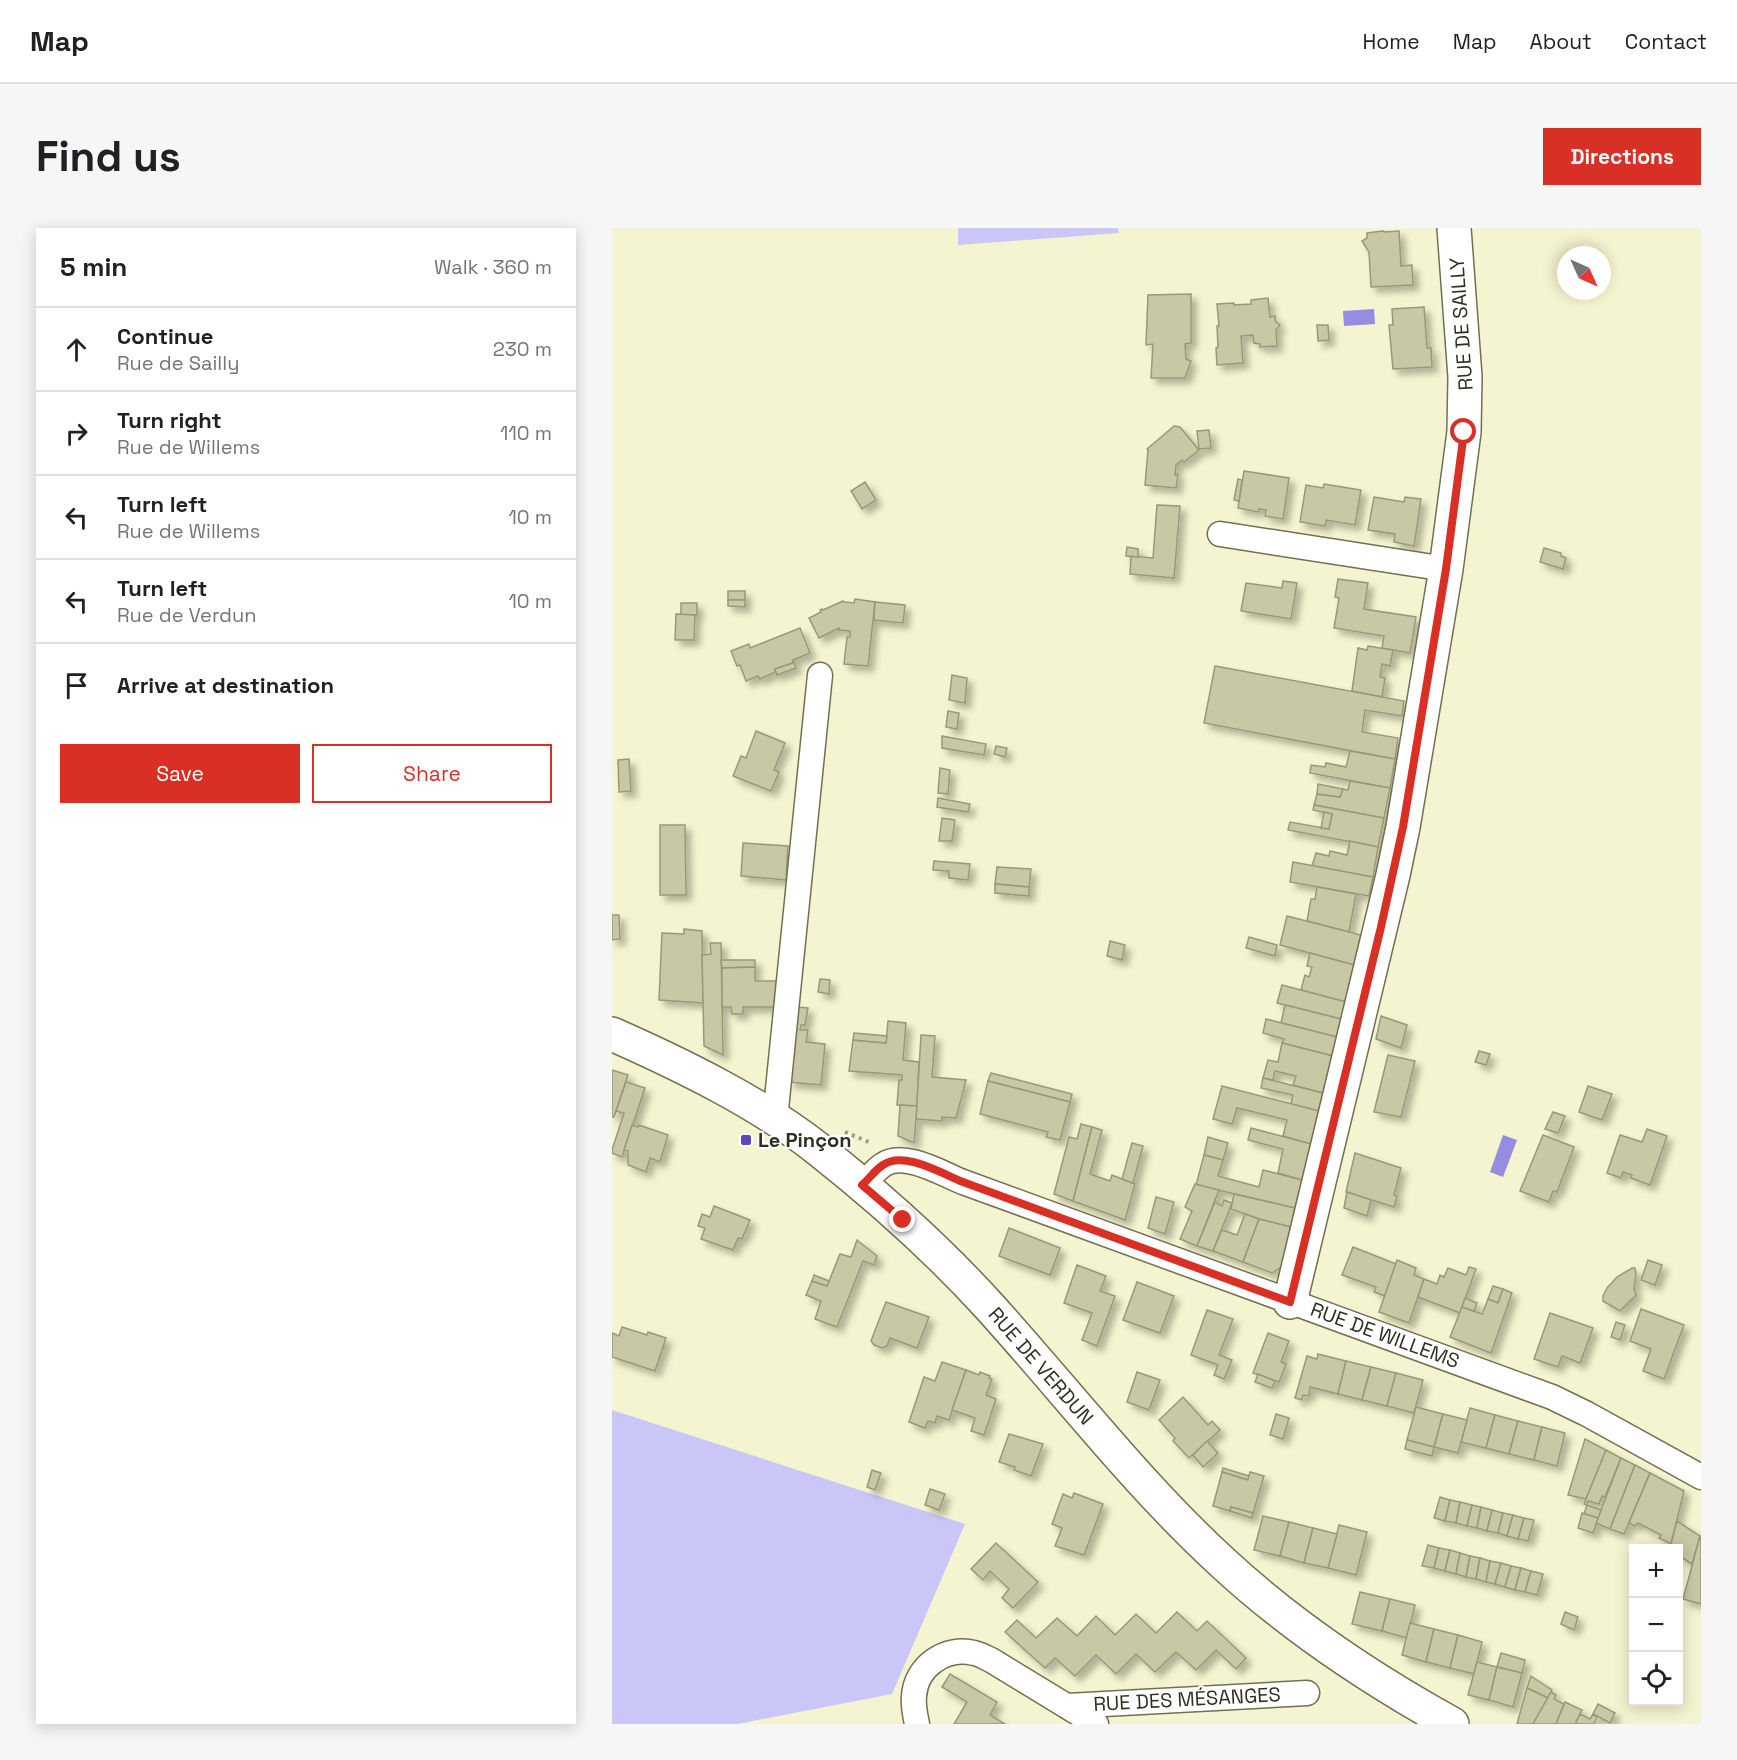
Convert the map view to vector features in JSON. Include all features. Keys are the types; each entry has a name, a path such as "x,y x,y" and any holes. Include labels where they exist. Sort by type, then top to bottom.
{"main road":[{"name":"RUE DE SAILLY","path":"1290,1302 1393,875 1446,569 1466,404 1454,228"},
{"name":"RUE DE VERDUN","path":"612,1034 687,1069 775,1119 862,1185 903,1220 987,1304 1127,1463 1222,1562 1257,1593 1330,1649 1382,1684 1452,1724"}],"street":[{"path":"1220,534 1446,569"},
{"path":"775,1119 820,675"},
{"name":"RUE DE WILLEMS","path":"862,1185 884,1164 897,1159 914,1162 963,1182 1552,1397 1701,1477"},
{"path":"917,1724 914,1713 917,1680 926,1667 937,1658 960,1651 975,1653 991,1660 1096,1724"},
{"name":"RUE DES MÉSANGES","path":"1067,1706 1307,1693"}],"shaded area":[{"path":"958,228 1118,228 1119,233 958,245"},
{"path":"1374,309 1375,324 1344,326 1343,311"},
{"path":"1503,1135 1517,1140 1503,1177 1490,1172"},
{"path":"612,1410 965,1524 892,1694 737,1724 612,1724"}],"building":[{"path":"1399,231 1401,266 1412,265 1413,285 1371,287 1369,252 1362,241 1367,238 1367,233"},
{"path":"1191,294 1191,343 1185,344 1186,359 1191,361 1185,378 1151,378 1153,344 1146,345 1148,295"},
{"path":"1268,298 1270,317 1275,316 1275,321 1280,325 1276,330 1277,346 1260,347 1260,344 1254,343 1253,335 1241,336 1243,363 1217,365 1217,326 1219,326 1217,304 1251,304 1251,300"},
{"path":"1424,307 1427,348 1431,348 1432,367 1393,369 1389,325 1393,325 1392,309"},
{"path":"1317,325 1328,325 1329,340 1318,341"},
{"path":"1174,426 1180,427 1199,450 1184,462 1182,460 1176,465 1175,475 1178,475 1176,488 1145,485 1147,449"},
{"path":"1209,430 1211,448 1199,449 1197,431"},
{"path":"1244,471 1289,478 1283,519 1265,516 1266,510 1259,509 1258,512 1238,508"},
{"path":"1238,479 1242,480 1239,501 1234,500"},
{"path":"865,482 876,500 862,509 851,491"},
{"path":"1324,484 1361,490 1355,525 1326,520 1325,526 1300,522 1306,485 1323,488"},
{"path":"1374,497 1404,502 1405,497 1421,499 1414,546 1394,542 1395,534 1368,530"},
{"path":"1157,505 1180,506 1174,578 1130,574 1131,556 1153,558"},
{"path":"1127,547 1138,549 1138,557 1126,556"},
{"path":"1544,548 1561,553 1561,556 1566,558 1563,569 1540,562"},
{"path":"1338,579 1368,583 1364,609 1416,617 1410,653 1382,648 1384,636 1334,628 1339,598 1335,597"},
{"path":"1283,581 1297,583 1291,619 1241,611 1246,583 1282,588"},
{"path":"728,591 745,591 745,600 728,600"},
{"path":"855,599 875,602 868,666 844,664 847,637 850,637 850,631 839,630 839,628 819,638 809,618 821,612 822,609 843,601 854,603"},
{"path":"728,600 745,600 745,607 728,606"},
{"path":"875,602 905,605 903,623 874,620"},
{"path":"681,603 697,603 697,615 681,615"},
{"path":"676,614 695,615 694,640 675,640"},
{"path":"800,628 810,653 793,660 793,663 775,669 775,672 760,679 758,676 746,681 731,651 749,644 750,648"},
{"path":"1368,646 1393,650 1390,666 1382,664 1380,677 1385,678 1382,697 1352,691 1358,648 1367,650"},
{"path":"793,660 796,668 777,675 775,669 793,663"},
{"path":"1215,666 1404,701 1402,716 1365,710 1362,732 1398,738 1395,759 1204,723"},
{"path":"952,675 967,678 965,703 949,700"},
{"path":"948,711 959,713 957,729 946,727"},
{"path":"756,731 785,743 774,770 779,772 771,791 733,776 741,756 746,758"},
{"path":"942,736 986,744 984,755 942,748"},
{"path":"996,746 1007,748 1005,757 994,754"},
{"path":"1350,751 1395,759 1390,788 1310,773 1311,765 1325,767 1326,763 1346,767"},
{"path":"629,759 631,791 619,792 618,760"},
{"path":"940,768 950,770 948,794 938,793"},
{"path":"1350,781 1390,788 1384,818 1314,805 1317,794 1340,797 1343,789 1348,790"},
{"path":"1318,784 1343,789 1340,797 1317,794"},
{"path":"938,798 970,804 968,812 937,807"},
{"path":"1314,805 1384,818 1378,847 1288,830 1290,822 1329,829 1332,814 1313,810"},
{"path":"1324,812 1332,814 1329,829 1321,828"},
{"path":"942,818 955,820 952,841 939,841"},
{"path":"660,825 685,825 686,895 660,895"},
{"path":"1350,841 1378,847 1373,877 1312,866 1316,853 1329,856 1330,851 1347,855"},
{"path":"743,843 788,846 786,880 741,876"},
{"path":"934,861 970,864 968,880 949,878 949,871 933,870"},
{"path":"1293,862 1373,877 1369,896 1290,882"},
{"path":"997,867 1031,869 1029,887 995,884"},
{"path":"995,884 1029,887 1029,896 995,893"},
{"path":"1317,887 1356,894 1349,932 1307,921 1311,899 1315,899"},
{"path":"612,915 619,915 620,939 612,940"},
{"path":"1287,916 1361,935 1354,965 1280,945"},
{"path":"684,929 702,931 703,1003 659,1000 662,933 684,934"},
{"path":"1249,937 1277,945 1275,956 1246,948"},
{"path":"1110,941 1125,945 1122,960 1107,956"},
{"path":"710,943 721,943 723,1055 704,1046 702,955 711,954"},
{"path":"1310,953 1354,965 1346,1002 1301,990 1305,975 1309,977 1312,967 1307,966"},
{"path":"721,960 755,960 755,967 722,968"},
{"path":"755,967 755,981 783,981 781,1007 743,1007 743,1014 732,1014 731,1007 722,1007 722,968"},
{"path":"820,979 830,980 829,994 818,992"},
{"path":"1282,985 1346,1002 1341,1019 1277,1003"},
{"path":"1285,1005 1341,1019 1337,1037 1281,1023"},
{"path":"796,1007 808,1008 805,1025 801,1025 800,1030 808,1030 806,1042 825,1044 821,1085 789,1082"},
{"path":"1381,1016 1407,1025 1401,1048 1376,1039"},
{"path":"1266,1019 1337,1037 1333,1056 1282,1043 1284,1039 1263,1033"},
{"path":"888,1021 906,1023 903,1060 919,1062 917,1106 897,1105 899,1080 902,1080 902,1075 849,1071 853,1040 886,1043"},
{"path":"854,1033 887,1036 886,1043 853,1040"},
{"path":"921,1035 935,1036 932,1077 966,1080 956,1118 942,1117 942,1121 916,1119"},
{"path":"1282,1043 1333,1056 1323,1093 1293,1085 1296,1076 1275,1071 1273,1080 1263,1078 1268,1060 1278,1062"},
{"path":"1479,1051 1490,1054 1486,1065 1475,1062"},
{"path":"1388,1055 1415,1061 1401,1117 1374,1112"},
{"path":"612,1070 628,1075 614,1117 612,1117"},
{"path":"991,1073 1072,1094 1070,1102 988,1081"},
{"path":"1263,1078 1323,1093 1319,1111 1291,1104 1293,1095 1261,1088"},
{"path":"988,1081 1070,1102 1060,1140 1046,1137 1048,1132 980,1114"},
{"path":"626,1082 645,1088 622,1157 612,1153 612,1150 624,1113 616,1111"},
{"path":"1222,1086 1319,1111 1311,1144 1283,1136 1287,1120 1237,1108 1232,1124 1213,1119"},
{"path":"1588,1086 1612,1094 1602,1120 1579,1112"},
{"path":"900,1105 917,1106 914,1143 898,1136"},
{"path":"1553,1112 1565,1116 1558,1133 1545,1129"},
{"path":"1081,1124 1092,1127 1073,1201 1054,1194 1069,1137 1077,1139"},
{"path":"632,1125 638,1127 639,1125 668,1135 660,1162 650,1158 646,1172 628,1165 628,1151 624,1150"},
{"path":"1092,1127 1102,1130 1090,1174 1110,1181 1112,1175 1135,1184 1125,1220 1073,1201"},
{"path":"1251,1128 1311,1144 1302,1180 1278,1173 1283,1149 1248,1140"},
{"path":"1647,1129 1667,1136 1650,1185 1631,1178 1632,1175 1623,1172 1621,1178 1607,1173 1620,1135 1642,1142"},
{"path":"1543,1135 1574,1147 1557,1192 1553,1191 1549,1202 1520,1191"},
{"path":"1208,1137 1228,1143 1223,1160 1204,1155"},
{"path":"1132,1143 1143,1146 1133,1183 1122,1179"},
{"path":"1355,1153 1401,1168 1394,1195 1397,1196 1394,1207 1346,1192"},
{"path":"1204,1155 1223,1160 1218,1176 1259,1187 1263,1170 1302,1180 1295,1208 1196,1185"},
{"path":"1195,1184 1219,1190 1197,1246 1180,1239 1192,1211 1185,1207"},
{"path":"1347,1192 1371,1200 1367,1216 1344,1208"},
{"path":"1234,1194 1295,1208 1291,1227 1231,1209"},
{"path":"1156,1197 1174,1202 1165,1234 1148,1228"},
{"path":"1224,1200 1232,1203 1213,1251 1197,1246 1215,1202 1222,1206"},
{"path":"714,1206 750,1220 742,1239 738,1238 733,1250 701,1239 705,1228 698,1226 702,1214 710,1217"},
{"path":"1245,1214 1259,1219 1243,1262 1213,1251 1222,1230 1237,1235"},
{"path":"1259,1219 1291,1227 1281,1267 1272,1273 1243,1262"},
{"path":"1009,1228 1060,1248 1050,1275 999,1256"},
{"path":"857,1240 877,1256 874,1265 863,1261 837,1327 815,1319 821,1301 806,1295 812,1281 827,1286 840,1254 851,1257"},
{"path":"1353,1247 1396,1264 1385,1296 1374,1292 1376,1287 1342,1275"},
{"path":"1397,1260 1416,1268 1414,1275 1424,1279 1409,1323 1379,1312"},
{"path":"1648,1260 1662,1265 1655,1285 1641,1280"},
{"path":"1077,1265 1106,1276 1100,1291 1115,1296 1097,1346 1082,1340 1092,1313 1064,1303"},
{"path":"1469,1267 1476,1269 1460,1313 1418,1297 1424,1279 1437,1284 1440,1275 1444,1277 1448,1268 1466,1275"},
{"path":"1635,1268 1636,1274 1634,1289 1636,1295 1620,1311 1603,1301 1603,1296 1617,1277"},
{"path":"814,1275 829,1281 827,1286 812,1281"},
{"path":"1137,1282 1174,1296 1160,1333 1123,1320"},
{"path":"1493,1286 1503,1289 1498,1303 1488,1299"},
{"path":"1503,1289 1512,1293 1491,1353 1450,1337 1462,1307 1482,1314 1488,1299 1498,1303"},
{"path":"1465,1298 1477,1303 1474,1311 1462,1307"},
{"path":"886,1302 929,1317 917,1348 890,1338 887,1346 882,1348 871,1341"},
{"path":"1641,1309 1684,1325 1664,1379 1643,1371 1651,1349 1630,1341"},
{"path":"1207,1310 1233,1319 1219,1355 1232,1360 1224,1379 1214,1375 1218,1365 1191,1355"},
{"path":"1550,1313 1593,1328 1580,1363 1562,1356 1558,1367 1534,1359"},
{"path":"1616,1322 1625,1325 1620,1340 1611,1337"},
{"path":"622,1327 666,1338 655,1371 612,1357 612,1333 619,1336"},
{"path":"1268,1333 1289,1341 1281,1362 1286,1364 1279,1382 1253,1373"},
{"path":"1318,1354 1346,1361 1338,1394 1310,1387 1309,1396 1303,1395 1302,1400 1295,1398 1307,1356 1317,1359"},
{"path":"1346,1361 1371,1367 1362,1400 1338,1394"},
{"path":"942,1362 966,1370 949,1420 937,1416 935,1423 928,1421 925,1428 909,1422 924,1377 935,1381"},
{"path":"1371,1367 1396,1373 1387,1406 1362,1400"},
{"path":"966,1370 979,1375 980,1372 992,1379 986,1395 996,1399 984,1435 971,1431 975,1418 952,1410"},
{"path":"1137,1372 1160,1380 1149,1410 1127,1402"},
{"path":"1396,1373 1423,1380 1414,1413 1387,1406"},
{"path":"1258,1374 1275,1381 1272,1388 1255,1382"},
{"path":"1183,1397 1208,1425 1212,1421 1220,1430 1189,1458 1173,1441 1175,1438 1159,1420"},
{"path":"1416,1407 1443,1414 1434,1447 1407,1440"},
{"path":"1470,1408 1495,1415 1486,1448 1461,1442"},
{"path":"1276,1414 1289,1418 1283,1439 1270,1435"},
{"path":"1443,1414 1467,1420 1458,1453 1434,1447"},
{"path":"1495,1415 1518,1421 1509,1454 1486,1448"},
{"path":"1518,1421 1542,1427 1534,1460 1509,1454"},
{"path":"1542,1427 1565,1433 1557,1466 1534,1460"},
{"path":"1009,1434 1043,1444 1031,1476 1014,1470 1015,1467 999,1462"},
{"path":"1585,1439 1606,1450 1586,1499 1568,1495"},
{"path":"1407,1440 1434,1447 1432,1456 1405,1449"},
{"path":"1207,1441 1218,1453 1203,1467 1193,1455"},
{"path":"1606,1450 1621,1458 1605,1497 1602,1496 1599,1504 1588,1501 1587,1505 1584,1504 1586,1499"},
{"path":"1621,1458 1635,1465 1610,1529 1596,1523"},
{"path":"1635,1465 1650,1473 1624,1534 1610,1529"},
{"path":"1223,1468 1249,1476 1248,1480 1222,1472"},
{"path":"872,1470 881,1473 875,1490 867,1487"},
{"path":"1222,1472 1248,1480 1250,1472 1264,1476 1253,1513 1231,1507 1230,1511 1213,1506"},
{"path":"1650,1473 1684,1491 1671,1544 1659,1538 1661,1535 1638,1523 1635,1526 1629,1523"},
{"path":"930,1489 945,1494 939,1510 925,1505"},
{"path":"1074,1493 1103,1504 1084,1555 1055,1546 1062,1528 1052,1524 1063,1494 1072,1498"},
{"path":"1440,1497 1450,1500 1445,1521 1434,1518"},
{"path":"1450,1500 1460,1502 1456,1523 1445,1521"},
{"path":"1460,1502 1472,1505 1467,1526 1456,1523"},
{"path":"1472,1505 1481,1507 1477,1528 1467,1526"},
{"path":"1587,1505 1601,1510 1598,1518 1584,1514"},
{"path":"1231,1507 1253,1513 1252,1518 1230,1511"},
{"path":"1481,1507 1492,1510 1487,1531 1477,1528"},
{"path":"1492,1510 1503,1513 1498,1533 1487,1531"},
{"path":"1503,1513 1513,1515 1507,1536 1498,1533"},
{"path":"1582,1513 1598,1518 1593,1533 1578,1528"},
{"path":"1513,1515 1524,1518 1518,1539 1507,1536"},
{"path":"1263,1516 1289,1522 1280,1556 1254,1550"},
{"path":"1524,1518 1534,1520 1528,1541 1518,1539"},
{"path":"1677,1521 1700,1536 1692,1564 1683,1558 1683,1544 1671,1544"},
{"path":"1289,1522 1313,1528 1304,1563 1280,1556"},
{"path":"1339,1525 1367,1532 1356,1575 1328,1568"},
{"path":"1313,1528 1337,1534 1328,1568 1304,1563"},
{"path":"1700,1536 1701,1536 1701,1604 1683,1599"},
{"path":"996,1543 1038,1582 1013,1608 1002,1598 1009,1589 990,1571 983,1580 971,1569"},
{"path":"1428,1545 1439,1548 1434,1568 1422,1566"},
{"path":"1439,1548 1450,1550 1445,1571 1434,1568"},
{"path":"1450,1550 1460,1553 1456,1574 1445,1571"},
{"path":"1460,1553 1470,1556 1466,1577 1456,1574"},
{"path":"1470,1556 1480,1558 1476,1579 1466,1577"},
{"path":"1480,1558 1490,1561 1486,1582 1476,1579"},
{"path":"1490,1561 1501,1563 1495,1584 1486,1582"},
{"path":"1501,1563 1511,1566 1505,1587 1495,1584"},
{"path":"1511,1566 1521,1568 1515,1590 1505,1587"},
{"path":"1521,1568 1531,1571 1525,1592 1515,1590"},
{"path":"1531,1571 1543,1574 1537,1595 1525,1592"},
{"path":"1360,1592 1390,1599 1382,1631 1352,1624"},
{"path":"1390,1599 1415,1605 1407,1638 1382,1631"},
{"path":"1177,1612 1197,1631 1207,1621 1246,1658 1236,1669 1216,1650 1196,1670 1176,1652 1155,1672 1136,1654 1116,1674 1096,1655 1075,1676 1055,1658 1045,1668 1005,1632 1017,1620 1036,1638 1057,1618 1077,1636 1096,1616 1115,1635 1136,1614 1156,1633"},
{"path":"1565,1612 1578,1617 1574,1630 1561,1624"},
{"path":"1410,1623 1434,1629 1426,1662 1402,1655"},
{"path":"1434,1629 1458,1635 1450,1668 1426,1662"},
{"path":"1458,1635 1482,1642 1474,1674 1450,1668"},
{"path":"1501,1653 1525,1660 1522,1673 1497,1667"},
{"path":"1477,1662 1497,1667 1489,1700 1468,1695"},
{"path":"1497,1667 1522,1673 1513,1707 1489,1700"},
{"path":"950,1674 997,1702 990,1715 1005,1724 954,1724 967,1702 942,1687"},
{"path":"1531,1676 1552,1690 1548,1698 1527,1688"},
{"path":"1527,1688 1548,1698 1533,1724 1517,1724"},
{"path":"1551,1692 1556,1695 1554,1699 1564,1704 1556,1724 1533,1724"},
{"path":"1565,1702 1582,1710 1577,1724 1556,1724"},
{"path":"1598,1704 1615,1713 1610,1723 1593,1714"},
{"path":"1580,1714 1590,1719 1593,1714 1597,1717 1594,1724 1577,1724"}],"place":[{"name":"Le Pinçon","path":"746,1140"}],"route":[{"path":"903,1220 862,1185 884,1164 897,1159 914,1162 1290,1302 1403,827 1446,569 1464,432"}]}
